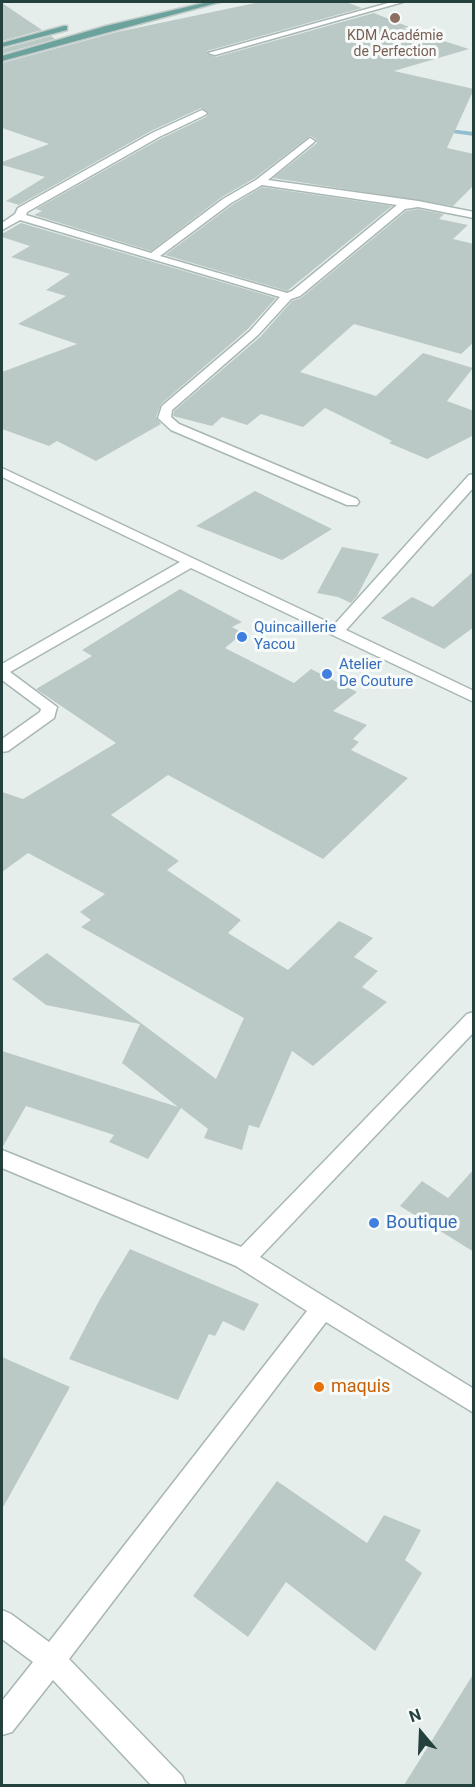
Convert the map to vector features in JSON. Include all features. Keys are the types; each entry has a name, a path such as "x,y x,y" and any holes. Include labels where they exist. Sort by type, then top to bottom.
{"main road":[{"path":"2,59 121,25 216,2"},
{"path":"2,45 69,27"}],"street":[{"path":"212,53 399,2"},
{"path":"2,227 20,216 22,210 136,148 161,130 202,113"},
{"path":"152,257 227,201 260,182 310,141"},
{"path":"260,182 418,204 474,215"},
{"path":"20,216 276,295 287,296 296,294 393,213 409,204"},
{"path":"287,296 254,333 166,409 164,418 175,427 352,502"},
{"path":"3,474 474,697"},
{"path":"336,632 474,478"},
{"path":"2,747 48,714 49,707 2,671 191,562"},
{"path":"244,1259 474,1019"},
{"path":"2,1160 244,1259 474,1402"},
{"path":"2,1722 323,1308"},
{"path":"2,1623 52,1660 172,1785"}],"building":[{"path":"260,2 346,2 362,8 207,51 206,54 216,57 374,13 409,27 403,28 469,49 394,71 474,89 447,148 474,154 474,185 453,206 273,178 317,143 316,139 310,136 255,178 222,197 151,251 34,215 42,211 36,209 160,139 206,117 209,113 201,108 151,131 19,205 6,201 45,177 2,165 2,162 49,144 2,128 2,63 117,32"},
{"path":"2,3 42,30 2,41"},
{"path":"51,36 55,39 2,54 2,49"},
{"path":"262,187 392,206 287,291 165,255 232,205"},
{"path":"418,209 444,214 439,219 468,225 453,239 474,244 474,342 461,354 354,324 300,372 376,396 423,353 473,368 447,401 474,411 474,435 427,459 389,443 392,441 325,408 303,427 261,414 247,425 222,417 212,426 173,416 174,411 260,337 292,301 301,298 406,211"},
{"path":"21,223 276,298 248,329 161,404 156,417 161,424 96,461 57,441 49,446 2,429 2,372 77,344 18,324 66,296 46,290 70,274 11,257 30,246 2,237 2,234"},
{"path":"255,491 332,529 282,560 196,526"},
{"path":"342,547 379,554 351,603 338,597 317,593"},
{"path":"474,571 474,627 444,649 381,618 412,597 433,607"},
{"path":"180,589 242,622 232,627 243,633 225,648 294,683 311,669 357,692 333,711 367,725 353,739 359,742 351,750 408,778 323,859 168,775 111,815 179,861 167,870 241,920 228,933 288,970 339,921 373,938 354,957 378,971 362,987 387,1002 313,1066 292,1051 259,1128 249,1125 242,1150 204,1138 208,1129 181,1108 148,1159 109,1142 114,1135 26,1106 2,1148 2,1051 178,1107 122,1063 140,1024 46,1005 12,979 47,953 216,1079 244,1018 81,927 91,920 80,912 105,894 28,853 2,872 2,792 23,799 116,743 36,689 92,656 82,650"},
{"path":"474,1169 474,1252 400,1206 422,1181 448,1198"},
{"path":"130,1249 259,1304 244,1331 223,1321 215,1336 209,1334 178,1400 69,1359 99,1301"},
{"path":"2,1357 70,1387 2,1509"},
{"path":"277,1481 367,1543 384,1515 421,1530 405,1560 422,1573 375,1651 286,1582 248,1637 193,1596"},
{"path":"474,1673 474,1785 404,1785"}],"waterway":[{"path":"440,130 474,134"}],"place":[{"name":"KDM Académie de Perfection","path":"395,18"},
{"name":"Quincaillerie Yacou","path":"242,637"},
{"name":"Atelier De Couture","path":"327,674"},
{"name":"Boutique","path":"374,1223"},
{"name":"maquis","path":"319,1387"}]}
